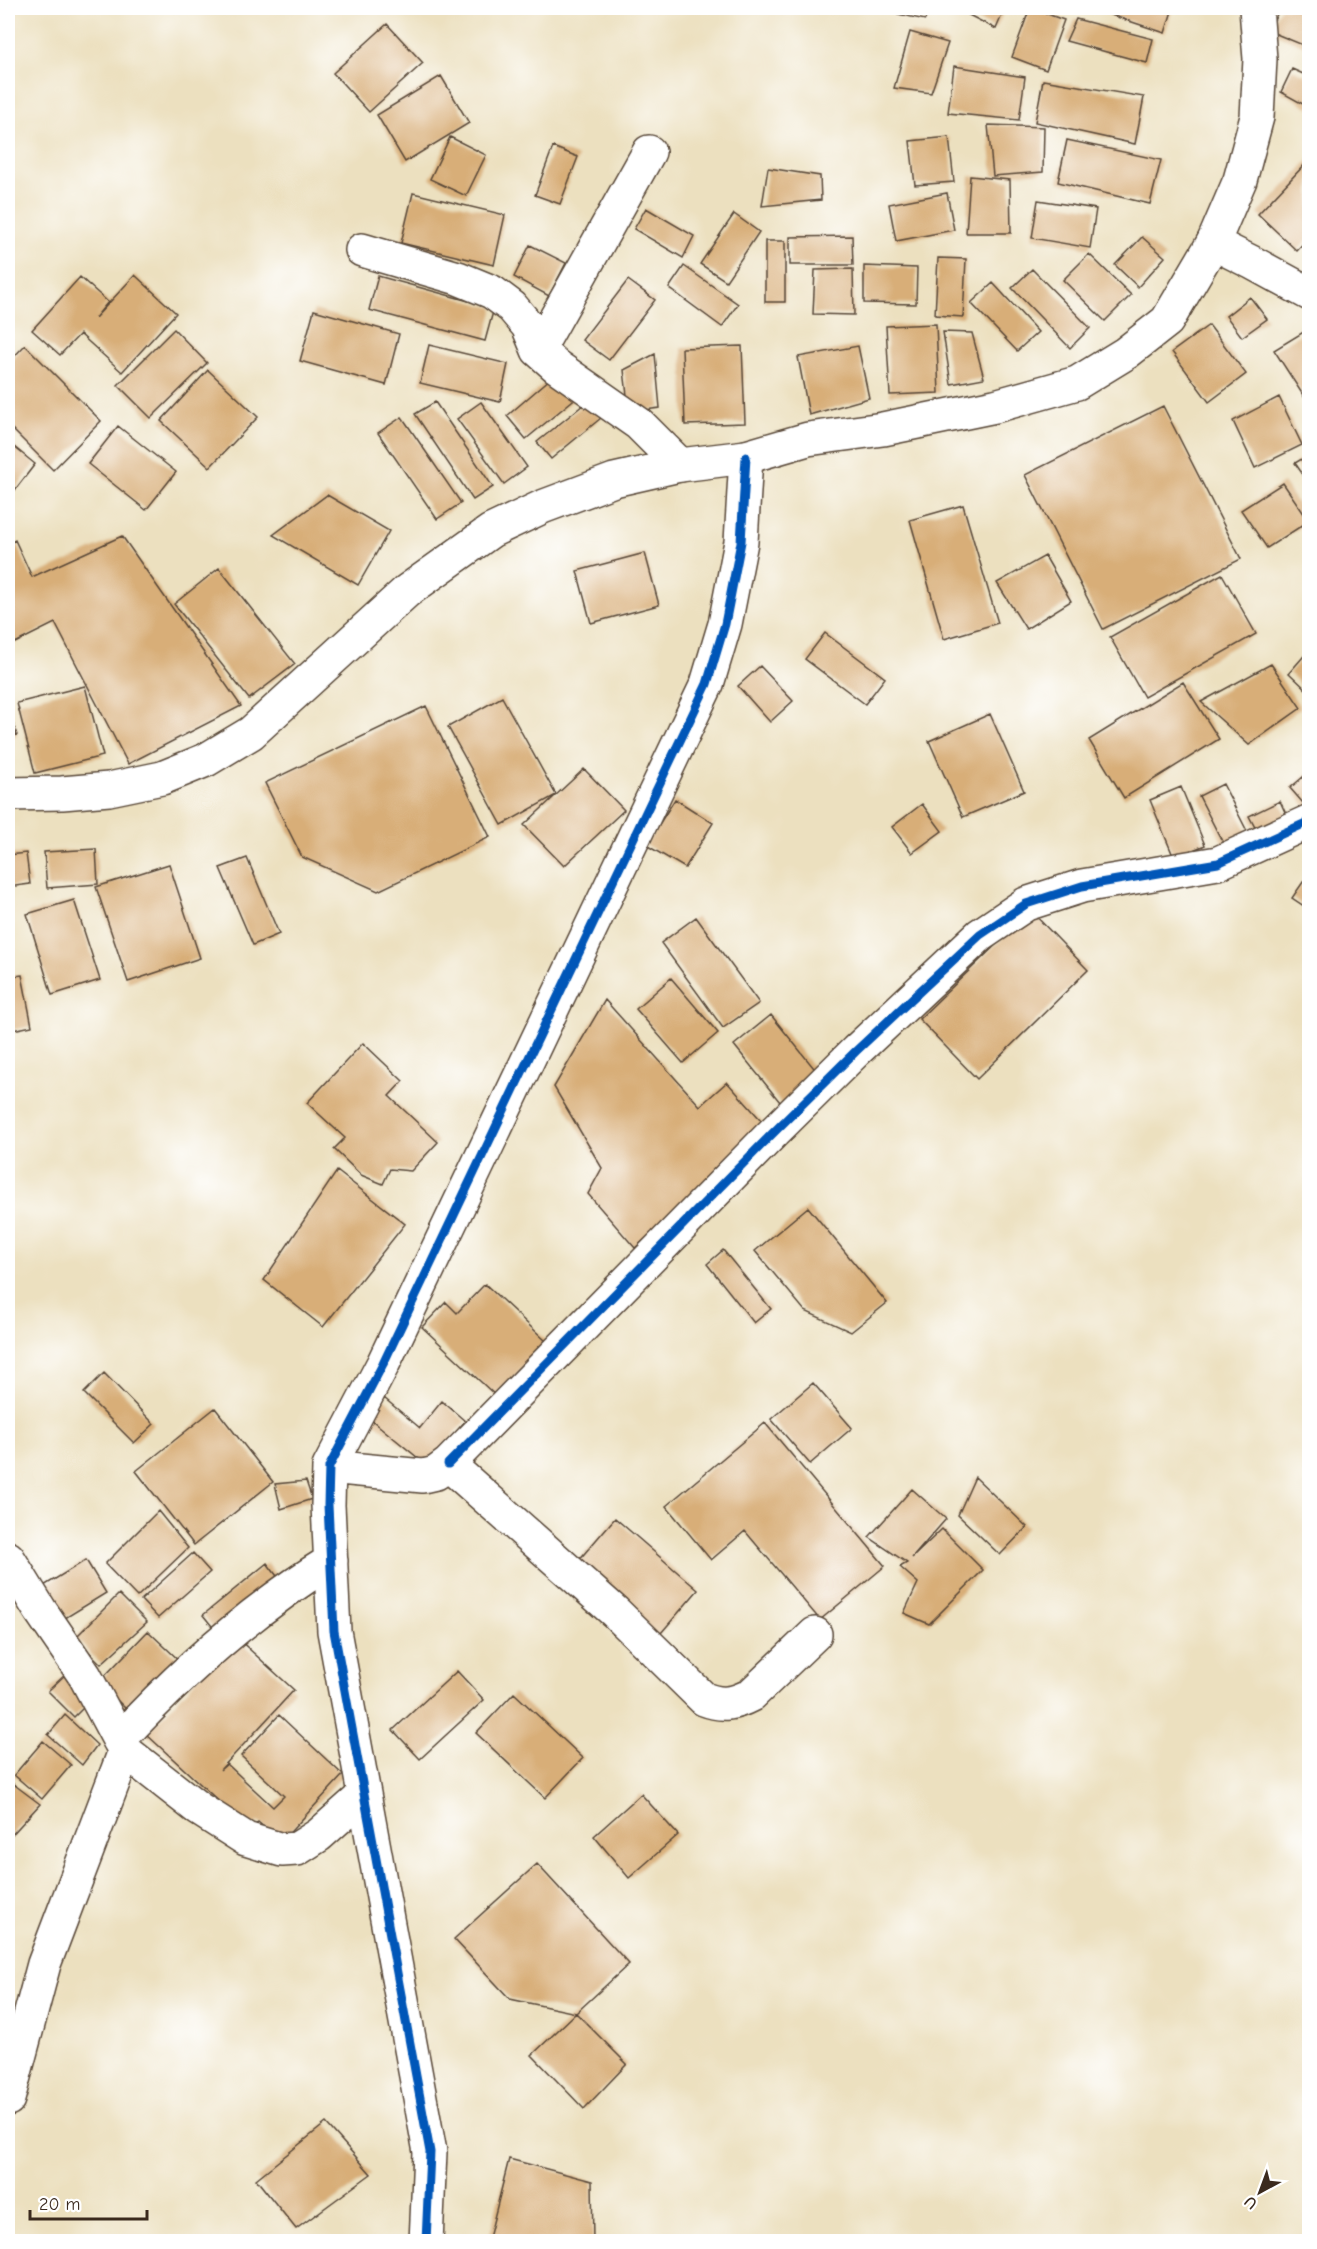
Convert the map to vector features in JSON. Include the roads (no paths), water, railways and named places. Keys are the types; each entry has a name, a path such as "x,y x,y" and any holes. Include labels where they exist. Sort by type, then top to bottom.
{"street":[{"path":"8,794 62,794 109,789 162,778 206,760 251,733 407,591 491,531 542,507 614,480 680,465 746,457 807,439 883,429 995,406 1077,383 1126,353 1167,321 1212,243 1240,180 1257,117 1260,59 1256,8"},
{"path":"538,350 649,152"},
{"path":"1212,243 1308,290"},
{"path":"362,250 458,278 492,292 512,308 528,326 538,350 556,366 639,424 680,465"},
{"path":"426,2241 430,2152 334,1631 328,1505 330,1467 383,1364 707,684 725,624 741,542 746,457"},
{"path":"330,1467 423,1476 436,1473 448,1464 856,1051 980,935 1026,904 1082,886 1218,863 1310,821"},
{"path":"448,1464 615,1612 704,1699 723,1704 751,1695 815,1634"},
{"path":"8,1558 85,1676 122,1745 199,1809 246,1839 282,1850 297,1849 319,1835 364,1795"},
{"path":"8,2099 44,1964 122,1745 159,1696 242,1624 297,1582 331,1561"}]}
